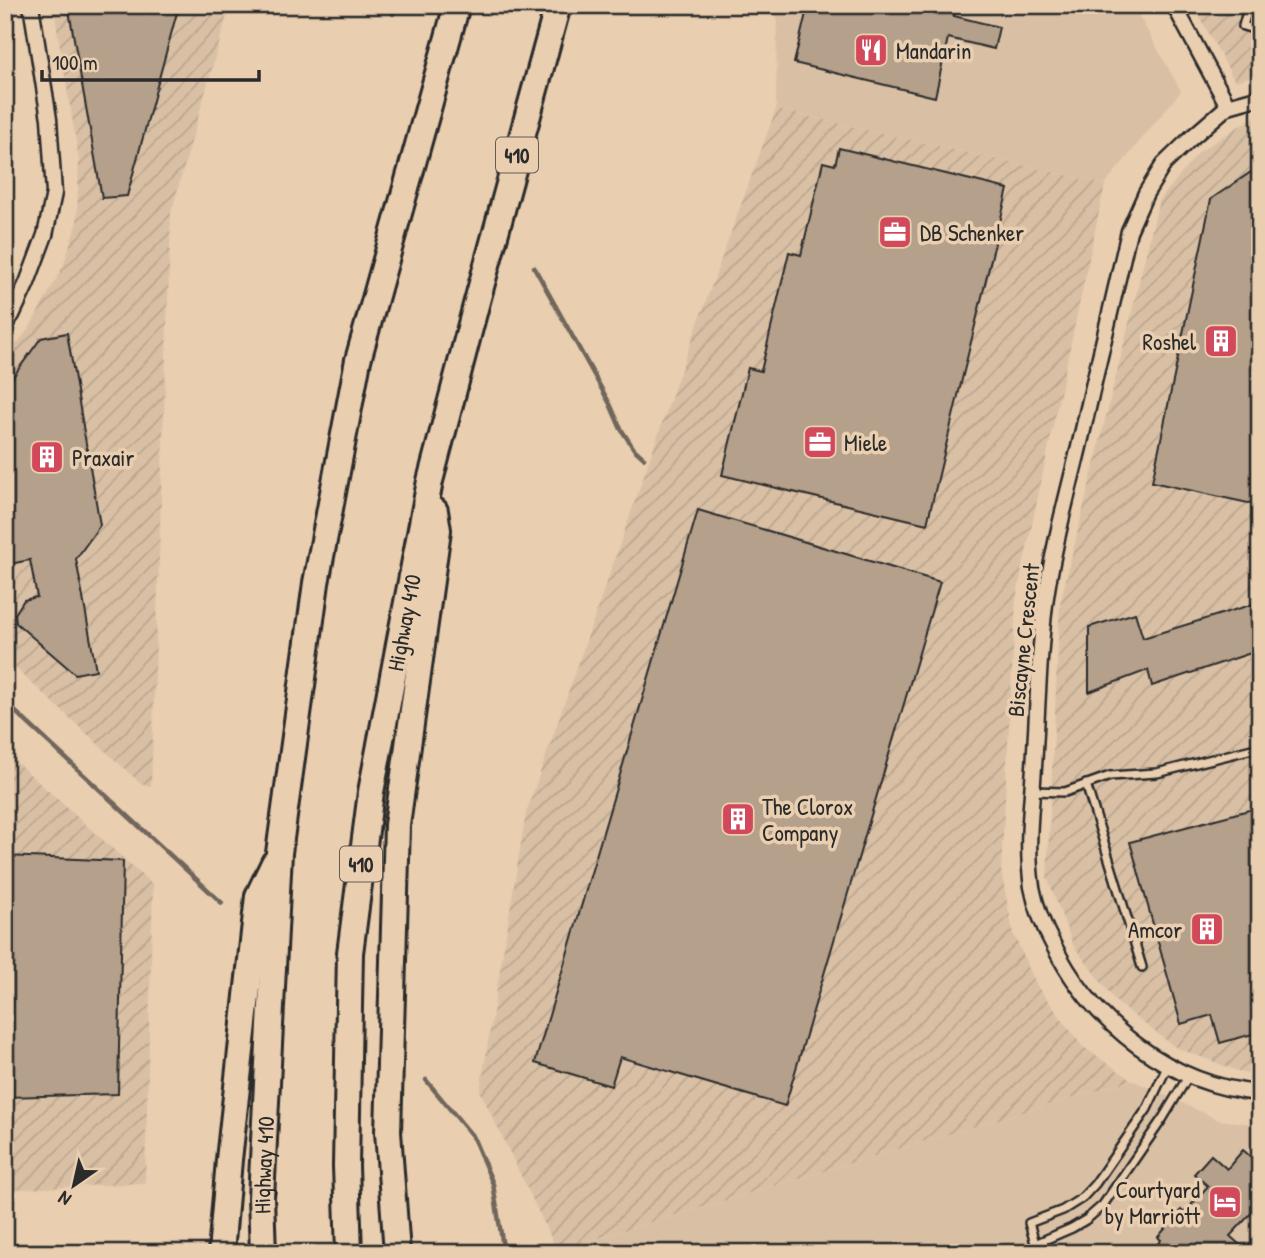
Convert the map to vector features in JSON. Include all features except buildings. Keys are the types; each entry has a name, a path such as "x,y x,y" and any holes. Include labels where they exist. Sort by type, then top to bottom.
{"highway":[{"name":"Highway 410","path":"263,1253 261,1198 279,853 316,583 358,360 457,5"},
{"name":"Highway 410","path":"349,1253 346,1167 350,953 371,792 430,481 475,305 558,5"},
{"path":"397,1253 388,1132 397,825 438,530 430,481"},
{"path":"221,1253 258,896 279,853"}],"street":[{"path":"5,324 27,283 45,234 54,193 49,120 30,5"},
{"path":"1174,5 1228,106"},
{"name":"Biscayne Crescent","path":"1260,97 1228,106 1164,164 1146,193 1129,231 1046,597 1029,846 1032,888 1042,923 1065,969 1099,1013 1119,1032 1168,1065 1220,1086 1260,1093"}],"lane":[{"path":"1249,5 1243,26 1260,31"},
{"path":"1032,792 1066,792 1110,776 1157,773 1260,747"},
{"path":"1086,784 1142,967"},
{"path":"1038,1253 1029,1223 1063,1210 1082,1198 1095,1184 1147,1109 1168,1065"},
{"path":"1035,1244 1072,1228 1103,1205 1189,1075"}],"shaded area":[{"path":"53,5 230,5 171,213 151,786 141,784 5,658 5,359 30,327 63,267 77,222 79,159"},
{"path":"777,5 1133,5 1181,91 1105,184 776,109"},
{"path":"1193,5 1260,5 1260,74 1235,81"},
{"path":"776,109 1105,184 1016,599 1001,870 1013,933 1037,986 1082,1046 1132,1080 557,1250 480,1091 526,813 679,375"},
{"path":"1260,116 1260,1074 1243,1073 1175,1047 1117,1003 1073,945 1047,877 1060,604 1159,201 1199,152 1252,118"},
{"path":"5,752 153,885 145,1183 5,1190"},
{"path":"1132,1080 1219,1120 1260,1125 1260,1253 557,1253 557,1250"}],"waterway":[{"path":"391,5 393,14"},
{"path":"534,267 610,404 621,429 634,449 644,458"},
{"path":"5,702 222,903"},
{"path":"426,1080 473,1137 493,1184 504,1253"}],"place":[{"name":"Mandarin","path":"871,50"},
{"name":"DB Schenker","path":"895,232"},
{"name":"Roshel","path":"1221,341"},
{"name":"Miele","path":"820,442"},
{"name":"Praxair","path":"47,457"},
{"name":"The Clorox Company","path":"738,819"},
{"name":"Amcor","path":"1207,929"},
{"name":"Courtyard by Marriott","path":"1225,1202"}]}
